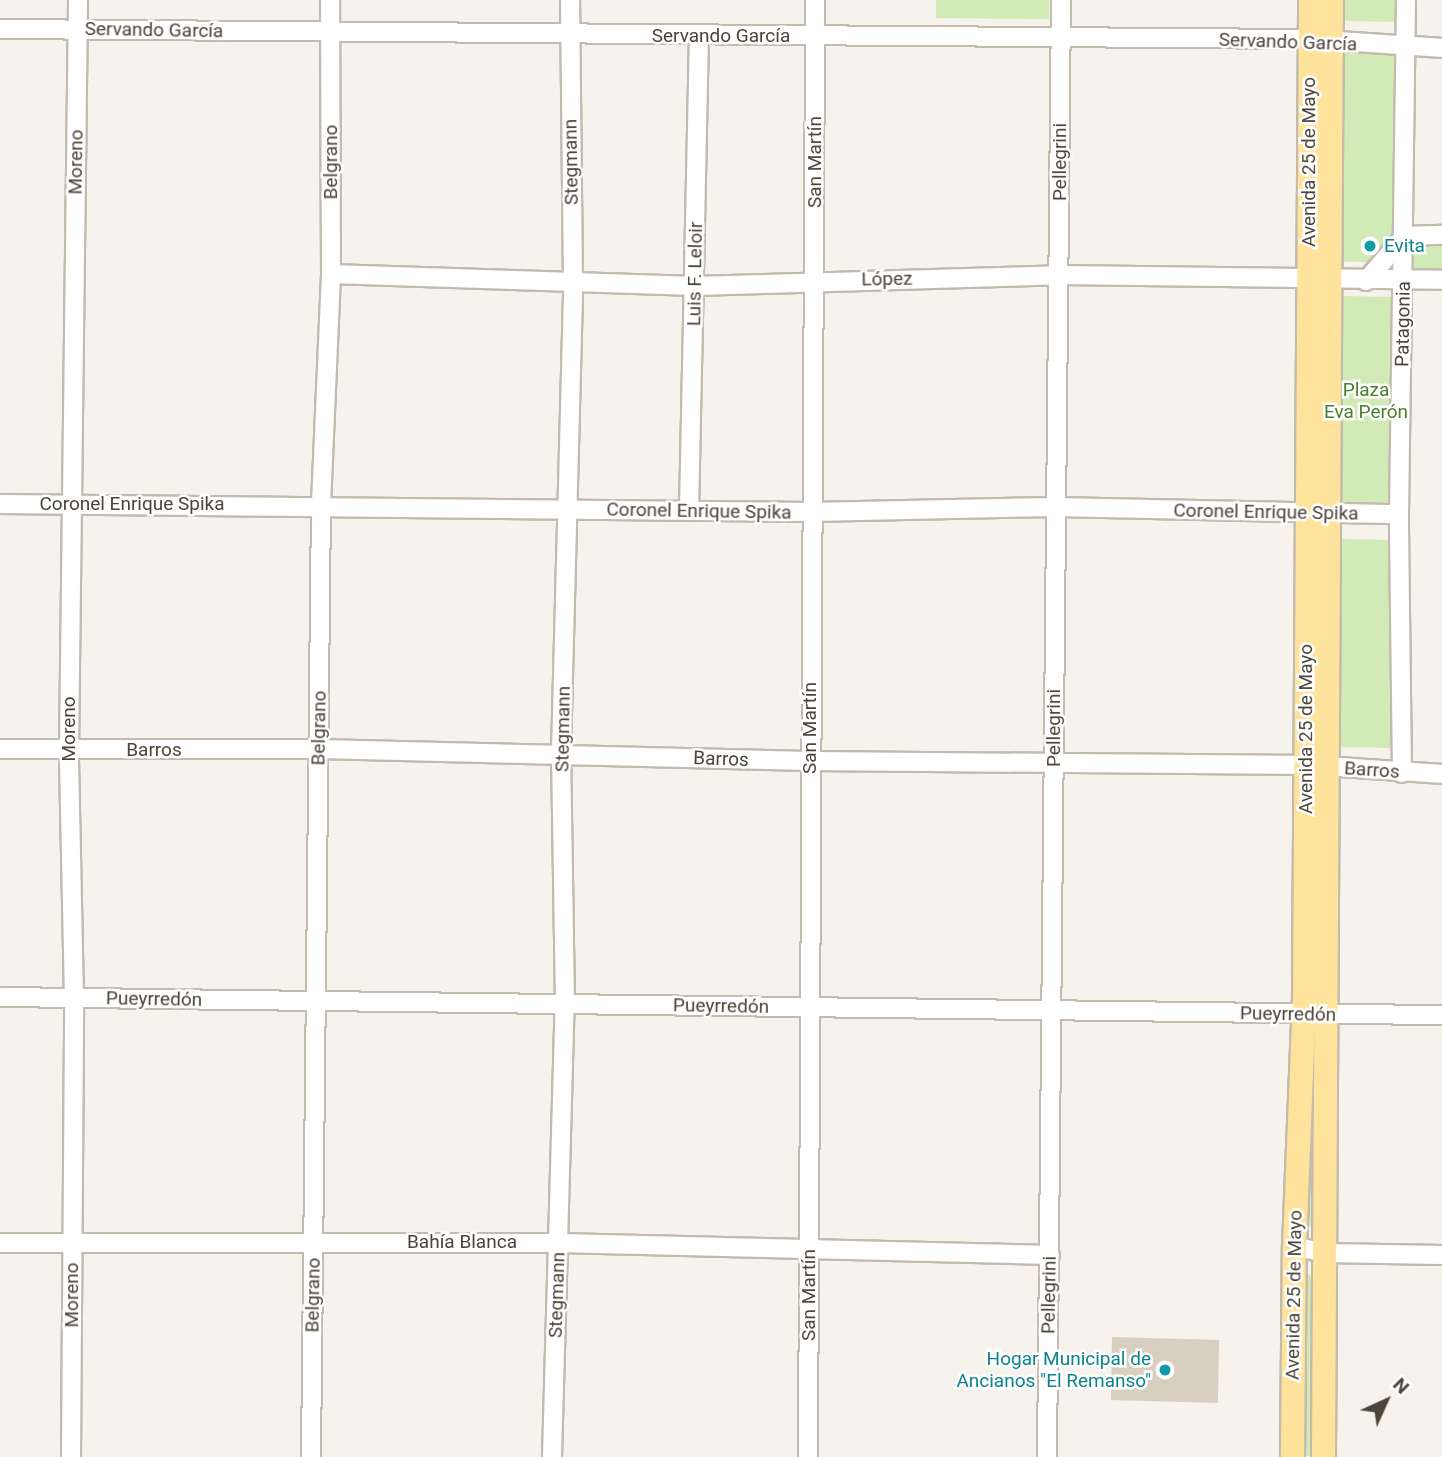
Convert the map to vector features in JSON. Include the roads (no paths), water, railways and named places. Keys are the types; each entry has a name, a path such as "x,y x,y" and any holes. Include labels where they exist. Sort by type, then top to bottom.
{"main road":[{"name":"Avenida 25 de Mayo","path":"1310,0 1320,40 1316,766 1326,1015 1323,1457"},
{"name":"Avenida 25 de Mayo","path":"1320,40 1331,0"},
{"name":"Avenida 25 de Mayo","path":"1292,1457 1300,1013 1316,766"}],"street":[{"name":"Moreno","path":"71,1457 74,998 68,750 78,0"},
{"name":"Belgrano","path":"311,1457 321,504 331,274 330,0"},
{"name":"Stegmann","path":"552,1457 565,1004 561,753 570,509 573,283 570,0"},
{"name":"San Martín","path":"808,1457 811,1007 809,761 815,0"},
{"name":"Pellegrini","path":"1047,1457 1061,0"},
{"name":"Patagonia","path":"1402,773 1399,514 1405,236 1406,0"},
{"name":"Servando García","path":"0,29 1320,40 1405,48 1442,48"},
{"name":"Luis F. Leloir","path":"689,511 699,36"},
{"path":"1366,281 1405,236 1442,236"},
{"name":"López","path":"331,274 695,286 1060,275 1319,281 1442,280"},
{"name":"Coronel Enrique Spika","path":"0,504 321,504 812,512 1055,507 1399,514"},
{"name":"Barros","path":"0,749 318,749 809,761 1316,766 1442,774"},
{"name":"Pueyrredón","path":"0,997 1442,1015"},
{"name":"Bahía Blanca","path":"0,1243 559,1243 1050,1255"},
{"path":"1294,1246 1325,1253 1442,1255"}],"place":[{"name":"Evita","path":"1370,246"},
{"name":"Hogar Municipal de Ancianos \"El Remanso\"","path":"1165,1370"}],"park label":[{"name":"Plaza Eva Perón","path":"1366,401"}]}
